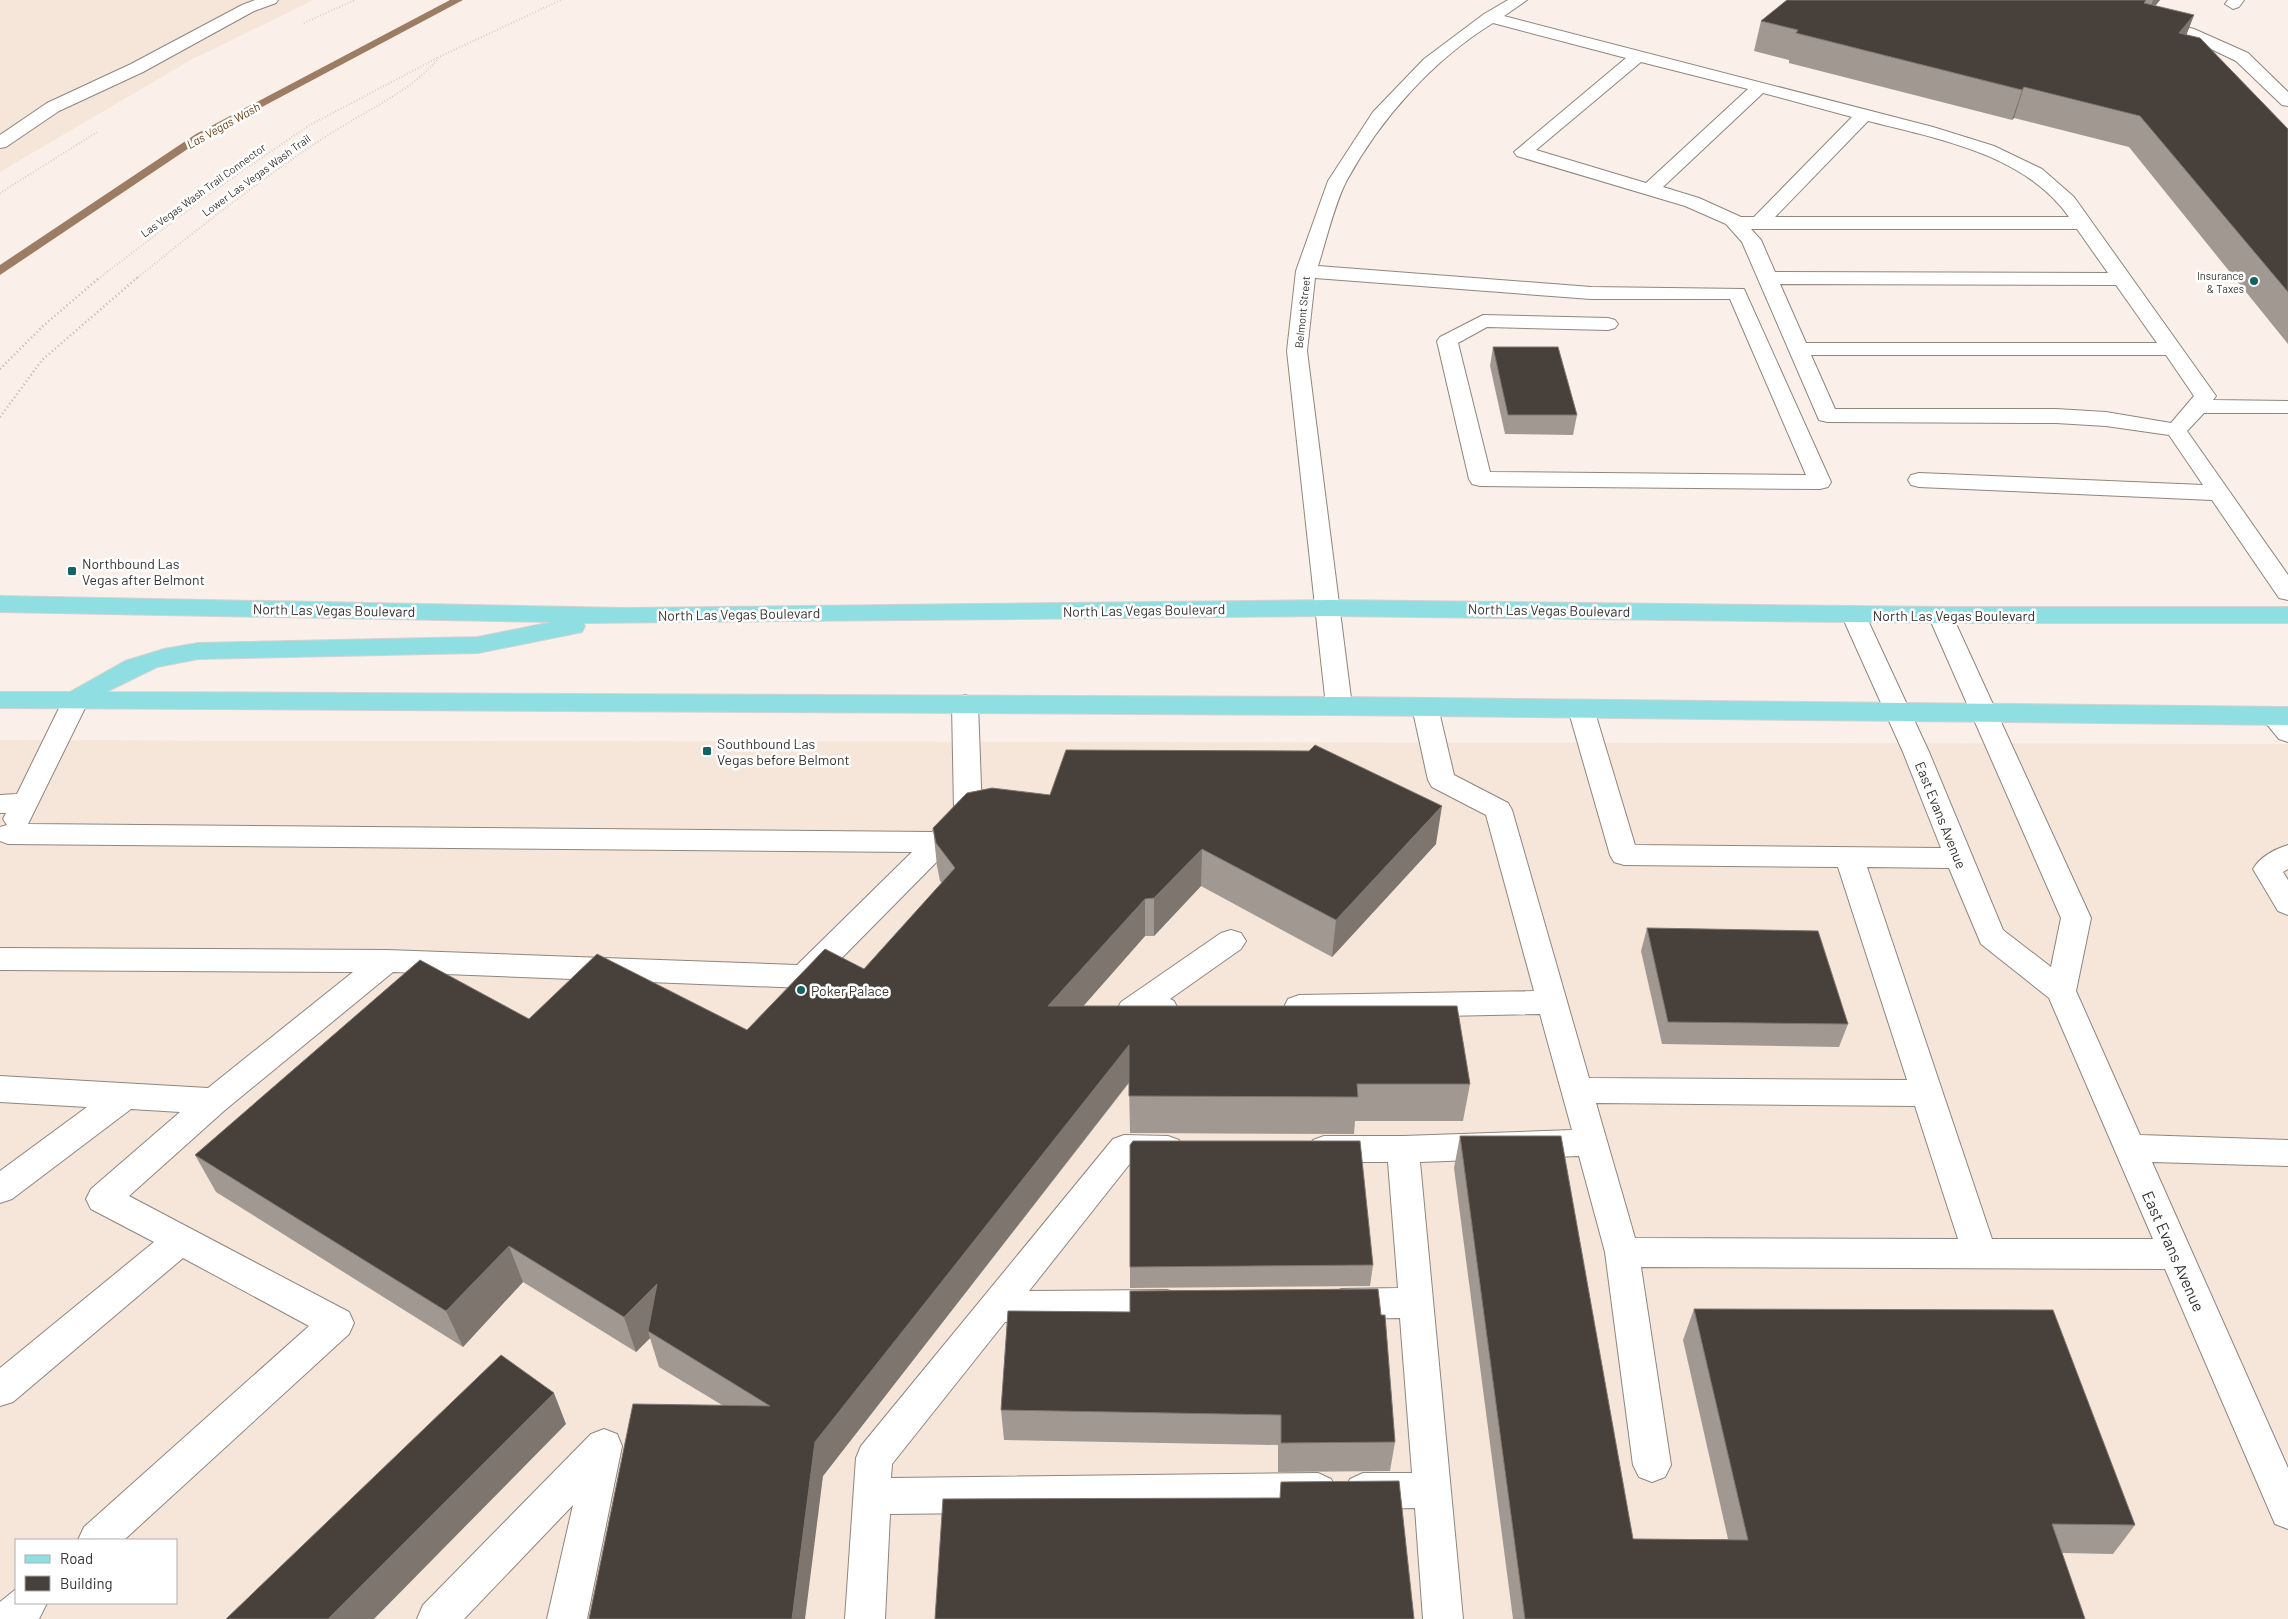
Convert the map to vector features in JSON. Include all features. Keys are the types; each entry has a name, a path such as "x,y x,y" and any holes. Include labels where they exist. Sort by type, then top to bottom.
{"main road":[{"name":"North Las Vegas Boulevard","path":"0,604 626,616 1329,608 1940,615 2288,615"},
{"path":"76,700 105,680 139,664 171,654 198,651 478,645 626,616"},
{"path":"0,700 1339,706 1984,714 2283,721"}],"street":[{"path":"0,130 137,68 248,8 270,0"},
{"name":"Belmont Street","path":"1339,706 1329,608 1297,351 1306,271 1337,180 1379,116 1430,63 1490,17 1519,0"},
{"path":"1490,17 1864,115 1988,150 2036,174 2067,201 2205,396 2176,430"},
{"path":"2131,18 2188,32 2242,57 2288,101"},
{"path":"1638,56 1523,152 1692,202 1736,223 1751,240 1827,415 2056,416 2106,419 2176,430 2288,593"},
{"path":"1649,190 1759,88"},
{"path":"0,143 53,107"},
{"path":"1759,223 1864,115"},
{"path":"1736,223 2082,223"},
{"path":"1306,271 1591,293 1737,293 1820,482 1480,479 1447,341 1483,322 1537,321 1608,324"},
{"path":"1768,278 2122,280"},
{"path":"1799,349 2172,349"},
{"path":"2198,406 2288,406"},
{"path":"1919,480 2219,493"},
{"name":"East Evans Avenue","path":"1852,614 1898,714 1991,936 2061,991 2288,1512"},
{"path":"1940,615 2076,918 2061,991"},
{"path":"76,700 13,804 4,842 938,842"},
{"path":"0,959 387,961 804,976 968,813 965,704"},
{"path":"1425,707 1442,780 1498,810 1622,1252 1652,1464"},
{"path":"1581,709 1624,855 1958,858"},
{"path":"2288,855 2267,869 2288,904"},
{"path":"1849,857 1980,1253"},
{"path":"1191,1008 1132,1010 1231,941"},
{"path":"99,1539 337,1323 103,1200 214,1101 387,961"},
{"path":"1269,1007 1552,1002"},
{"path":"0,1089 214,1101"},
{"path":"1577,1090 1927,1093"},
{"path":"0,1189 125,1096"},
{"path":"1293,1149 1403,1149 1592,1142"},
{"path":"865,1619 874,1458 1124,1148 1204,1149"},
{"path":"2130,1148 2288,1153"},
{"path":"1403,1149 1443,1619"},
{"path":"0,1390 181,1240"},
{"path":"1622,1252 2176,1254"},
{"path":"1316,1304 1416,1303"},
{"path":"997,1307 1196,1305"},
{"path":"437,1619 604,1446 567,1619"},
{"path":"872,1496 1432,1490"},
{"path":"10,1619 27,1604"}],"path":[{"name":"Lower Las Vegas Wash Trail","path":"0,417 42,360 80,324 214,215 322,139 415,81 431,69 440,56 561,0"},
{"name":"Las Vegas Wash Trail Connector","path":"0,369 42,327 98,279 205,196 308,126 440,56"}],"shaded area":[{"path":"0,0 314,0 189,61 0,172"},
{"path":"0,740 2288,744 2288,1619 0,1619"}],"building":[{"path":"1787,0 2146,0 2144,3 2194,15 2179,33 2200,38 2288,129 2288,292 2140,116 2024,87 2022,90 1796,33 1798,30 1761,21"},
{"path":"1493,347 1558,347 1577,415 1508,415"},
{"path":"1315,745 1442,806 1336,920 1202,849 1154,898 1145,899 1048,1006 1457,1006 1470,1084 1357,1084 1358,1097 1129,1096 1129,1045 815,1442 792,1619 589,1619 633,1404 770,1406 648,1331 657,1284 624,1317 509,1246 446,1311 195,1155 420,960 529,1019 597,954 747,1030 825,949 864,969 955,868 936,843 933,828 967,793 992,788 1050,795 1066,750 1309,751"},
{"path":"1647,928 1818,931 1848,1024 1668,1022"},
{"path":"1460,1136 1561,1136 1633,1539 1748,1540 1694,1309 2053,1310 2135,1525 2052,1524 2085,1619 1525,1619"},
{"path":"1133,1141 1360,1141 1373,1265 1130,1267 1130,1145"},
{"path":"1378,1289 1381,1315 1385,1315 1395,1442 1281,1443 1281,1415 1001,1410 1008,1311 1130,1312 1130,1291"},
{"path":"501,1355 554,1393 328,1619 226,1619"},
{"path":"1399,1481 1414,1619 935,1619 943,1499 1280,1498 1281,1482"}],"waterway":[{"name":"Las Vegas Wash","path":"0,271 200,136 458,0"}],"place":[{"name":"Insurance & Taxes","path":"2254,281"},
{"name":"Northbound Las Vegas after Belmont","path":"72,571"},
{"name":"Southbound Las Vegas before Belmont","path":"707,751"},
{"name":"Poker Palace","path":"801,990"}]}
